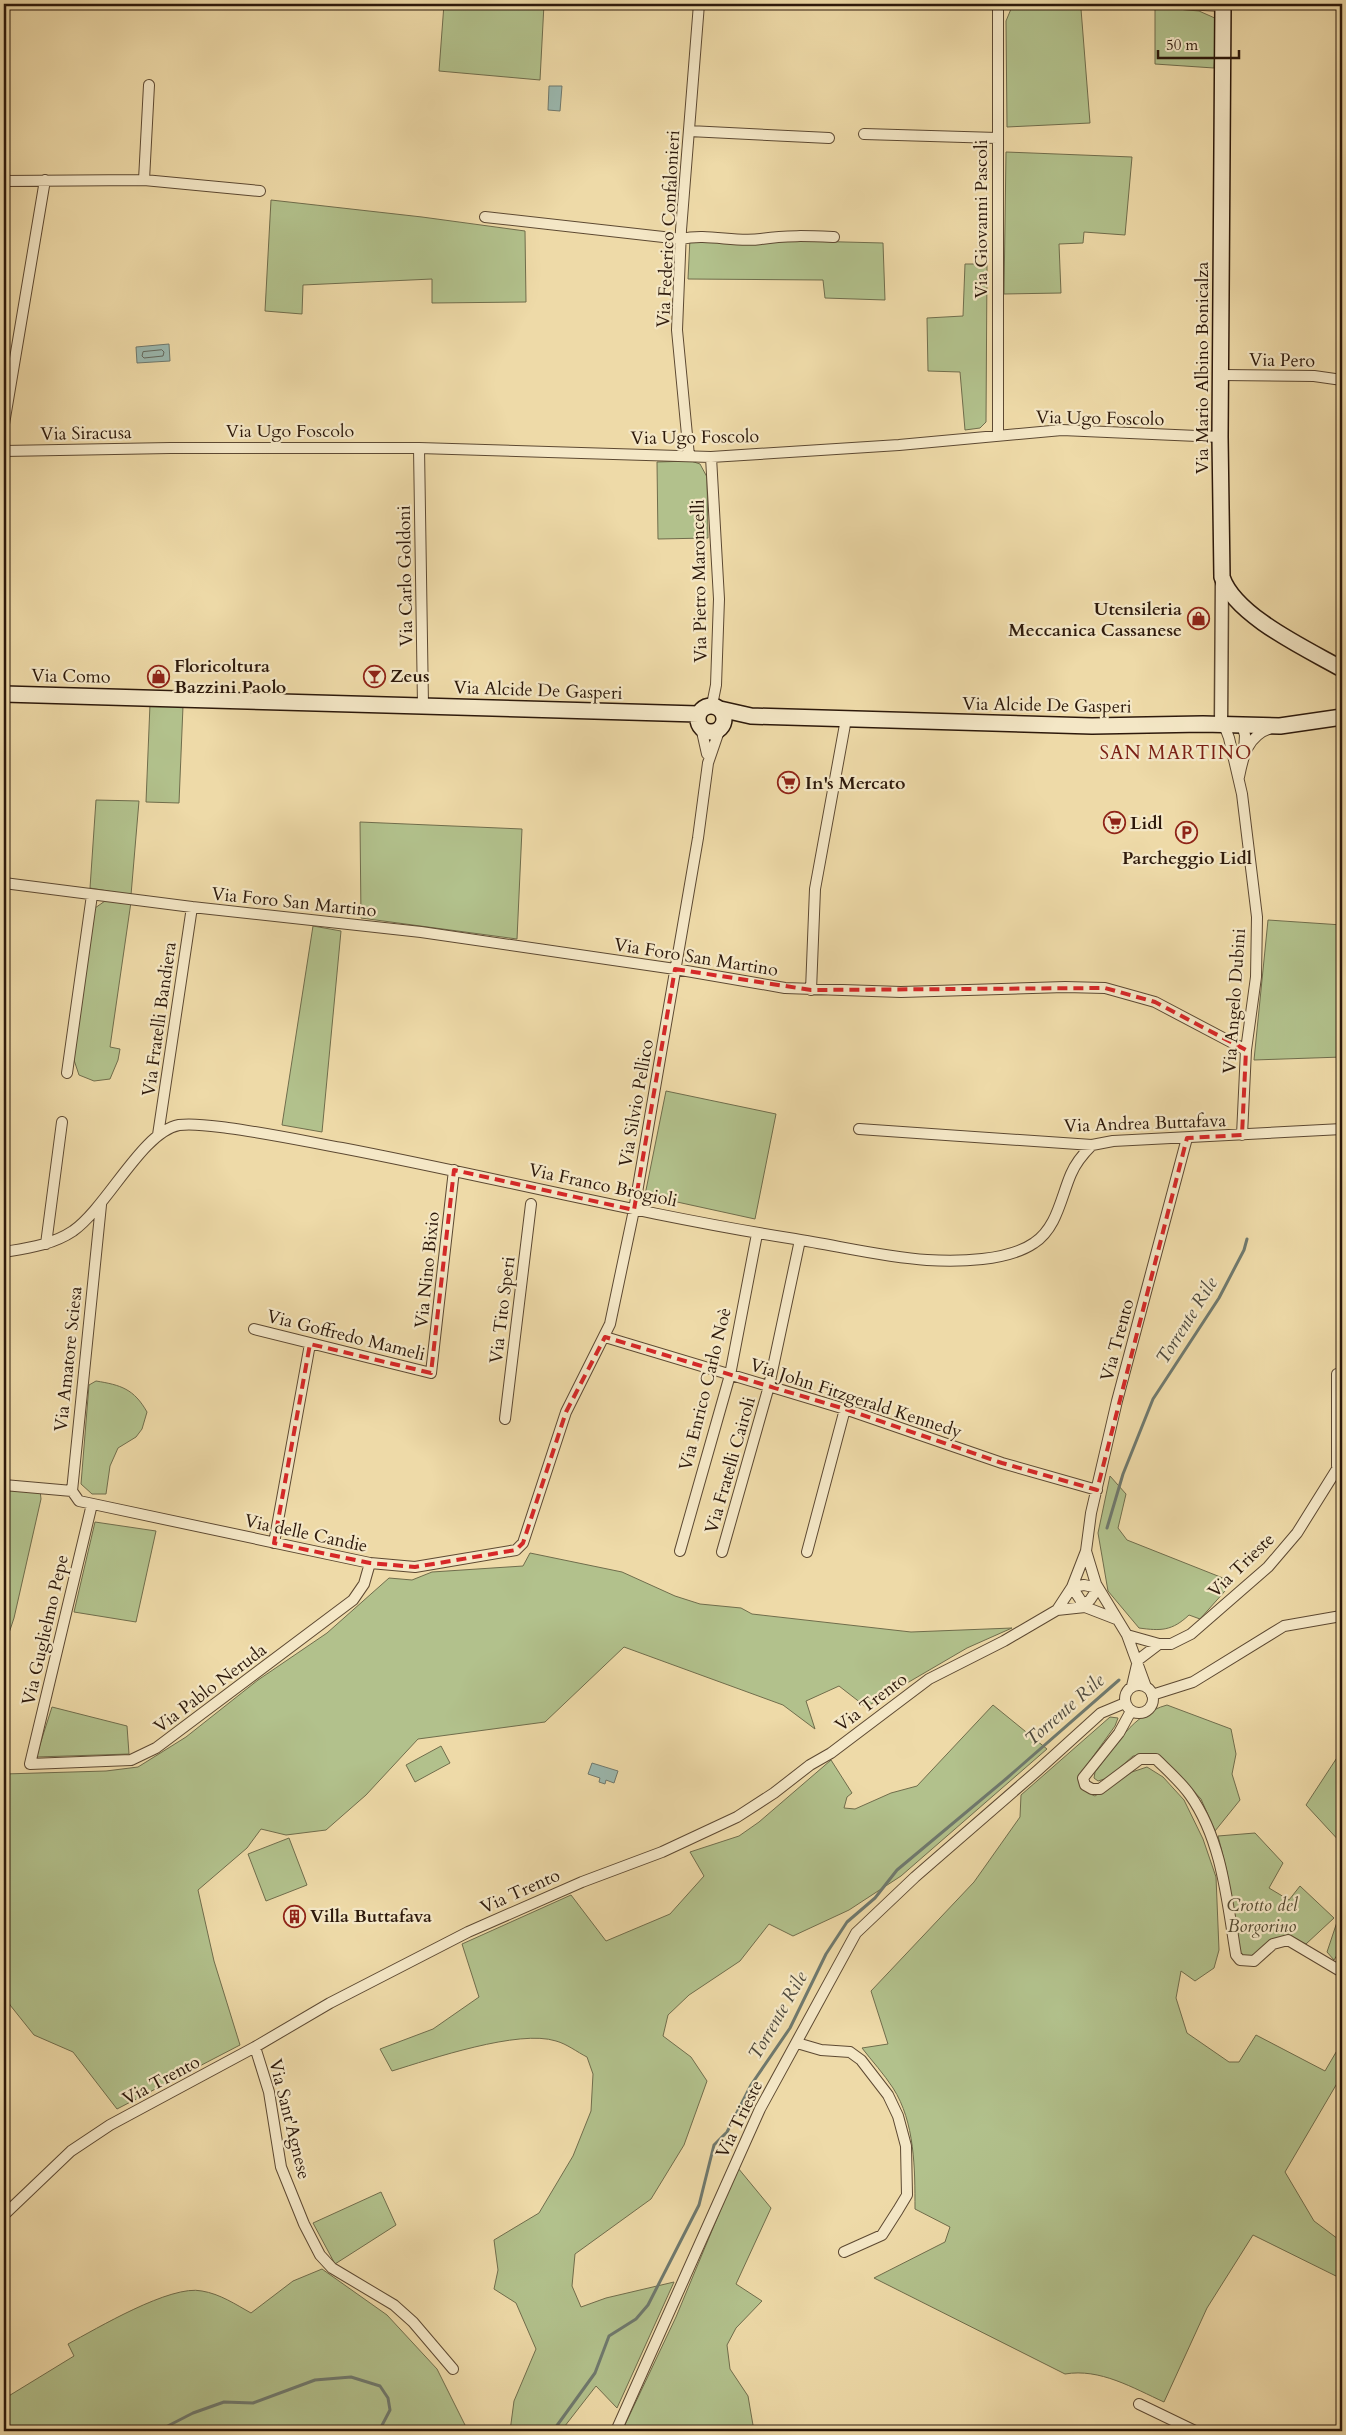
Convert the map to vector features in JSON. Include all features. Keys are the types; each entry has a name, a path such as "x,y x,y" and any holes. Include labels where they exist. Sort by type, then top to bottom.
{"main road":[{"name":"Via Mario Albino Bonicalza","path":"1222,577 1220,437 1223,5"},
{"path":"1222,577 1227,590 1247,611 1342,669"},
{"name":"Via Como","path":"4,694 138,697"},
{"name":"Via Alcide De Gasperi","path":"138,697 423,705 699,721"},
{"path":"704,707 716,707 724,717 721,727 708,732 699,721 704,707"},
{"name":"Via Alcide De Gasperi","path":"716,707 751,716 1082,726 1221,724 1280,726 1342,717"},
{"name":"Via Alcide De Gasperi","path":"721,727 751,716"}],"street":[{"name":"Via Federico Confalonieri","path":"689,456 677,330 681,239 699,4"},
{"name":"Via Giovanni Pascoli","path":"998,4 998,435"},
{"path":"1183,4 1223,5"},
{"path":"144,180 149,85"},
{"path":"689,131 829,138"},
{"path":"864,134 997,138"},
{"path":"4,424 46,180"},
{"path":"4,181 144,180 260,191"},
{"path":"485,217 681,239 693,236 762,239 775,236 834,237"},
{"name":"Via Pero","path":"1221,375 1314,376 1342,380"},
{"name":"Via Ugo Foscolo","path":"170,448 419,448 711,456 898,445 1062,430 1220,437"},
{"name":"Via Siracusa","path":"4,451 170,448"},
{"name":"Via Carlo Goldoni","path":"419,448 423,705"},
{"name":"Via Pietro Maroncelli","path":"711,456 719,600 716,707"},
{"path":"1221,724 1222,577"},
{"path":"811,990 815,889 846,719"},
{"name":"Via Silvio Pellico","path":"699,721 706,741 708,763"},
{"name":"Via Angelo Dubini","path":"1221,724 1226,730 1238,780 1257,917 1256,977 1246,1050 1242,1135"},
{"name":"Via Angelo Dubini","path":"1238,780 1245,742 1242,725"},
{"name":"Via Angelo Dubini","path":"1243,755 1257,735 1280,726"},
{"name":"Via Silvio Pellico","path":"516,1550 523,1543 566,1412 610,1324 634,1210 676,969 708,763 721,727"},
{"name":"Via Foro San Martino","path":"4,883 192,907 421,932 676,969 785,988 900,992 1065,987 1105,988 1155,1002 1246,1050"},
{"path":"67,1073 92,895"},
{"name":"Via Fratelli Bandiera","path":"158,1135 192,907"},
{"path":"46,1244 62,1122"},
{"name":"Via Franco Brogioli","path":"4,1252 46,1244 72,1231 101,1205 136,1158 158,1135 164,1130 179,1125 201,1125 270,1134 454,1170 533,1190 757,1234 855,1251 927,1260 966,1260 1019,1250 1035,1243 1049,1229 1071,1174 1080,1158 1092,1145"},
{"name":"Via Andrea Buttafava","path":"859,1129 1092,1145 1113,1141 1342,1128"},
{"name":"Via Trento","path":"1057,1610 1072,1587 1086,1551 1097,1490 1117,1401 1187,1138"},
{"name":"Via Nino Bixio","path":"431,1373 454,1170"},
{"name":"Via Tito Speri","path":"505,1419 532,1204"},
{"name":"Via Amatore Sciesa","path":"72,1491 101,1205"},
{"name":"Via Enrico Carlo Noè","path":"680,1551 730,1375 757,1234"},
{"name":"Via Fratelli Cairoli","path":"722,1552 769,1386 800,1240"},
{"name":"Via Goffredo Mameli","path":"254,1329 431,1373"},
{"name":"Via John Fitzgerald Kennedy","path":"605,1337 845,1409 1002,1463 1097,1490"},
{"path":"274,1543 310,1344"},
{"path":"1337,1374 1340,1463"},
{"path":"807,1552 845,1409"},
{"name":"Via Trieste","path":"1127,1635 1159,1644 1171,1644 1191,1634 1268,1567 1297,1533 1340,1463"},
{"path":"4,1485 72,1491 79,1501 92,1504"},
{"name":"Via delle Candie","path":"92,1504 370,1564 415,1567 516,1550"},
{"name":"Via Guglielmo Pepe","path":"30,1764 92,1504"},
{"name":"Via Trento","path":"1086,1551 1098,1588 1127,1635 1138,1660"},
{"name":"Via Pablo Neruda","path":"30,1764 132,1760 156,1748 353,1600 364,1584 370,1564"},
{"path":"1084,1585 1098,1588 1090,1600 1080,1607 1072,1587 1084,1585"},
{"name":"Via Trento","path":"4,2214 87,2138 255,2047 330,2003 468,1932 582,1882 662,1852 737,1817 774,1793 810,1765 831,1753 929,1679 1004,1641 1057,1610 1080,1607 1116,1619"},
{"path":"1132,1686 1149,1691 1193,1682 1284,1626 1341,1616"},
{"name":"Via Trieste","path":"1138,1660 1159,1644"},
{"path":"1128,1707 1140,1713 1151,1705 1149,1691 1138,1660"},
{"path":"1138,1660 1132,1686 1126,1694 1128,1707 1120,1733 1083,1778 1085,1784 1092,1789 1100,1789 1140,1759 1156,1759 1190,1793 1205,1820 1223,1874 1236,1955 1240,1960 1254,1961 1273,1944 1288,1940 1342,1972"},
{"name":"Via Trieste","path":"616,2431 760,2108 856,1933 915,1876 1101,1713 1128,1707"},
{"path":"797,2043 821,2050 850,2052 861,2060 888,2095 898,2116 906,2146 907,2195 882,2235 844,2252"},
{"name":"Via Sant'Agnese","path":"255,2047 269,2092 281,2167 304,2224 320,2255 332,2268 394,2305 413,2322 453,2369"},
{"path":"1139,2404 1195,2431"}],"highlighted area":[{"path":"675,969 811,990 1105,988 1155,1002 1246,1050 1242,1135 1187,1138 1097,1490 1002,1463 845,1409 605,1337 566,1412 523,1543 516,1550 415,1567 370,1563 274,1543 310,1344 431,1373 454,1170 634,1210"}],"green space":[{"path":"444,4 544,4 540,80 439,71"},
{"path":"1155,7 1199,11 1217,19 1214,68 1155,64"},
{"path":"1011,9 1081,9 1090,123 1007,127 1006,21"},
{"path":"1006,152 1132,157 1125,235 1084,232 1083,243 1059,244 1061,293 1004,294"},
{"path":"271,200 525,231 526,302 432,303 432,279 303,285 302,314 265,311"},
{"path":"690,238 883,243 885,300 825,298 823,280 688,279"},
{"path":"965,264 987,264 986,422 980,428 965,430 960,372 928,371 927,318 963,316"},
{"path":"691,461 700,464 707,477 708,538 658,539 657,462"},
{"path":"150,704 183,706 179,803 146,802"},
{"path":"96,800 139,801 131,895 90,888"},
{"path":"360,822 522,829 517,939 361,918"},
{"path":"105,901 131,902 110,1047 120,1049 118,1060 110,1079 94,1081 79,1075 73,1057 92,916 95,908"},
{"path":"1268,920 1342,925 1342,1057 1254,1060"},
{"path":"313,926 341,931 322,1132 282,1125"},
{"path":"666,1091 776,1114 755,1219 645,1195"},
{"path":"96,1381 126,1389 137,1398 147,1412 142,1429 136,1437 118,1448 110,1466 106,1494 92,1494 81,1484 89,1385"},
{"path":"1110,1476 1126,1494 1118,1528 1127,1540 1233,1582 1200,1619 1189,1615 1166,1629 1139,1628 1108,1591 1098,1533"},
{"path":"4,1489 40,1490 41,1499 14,1618 4,1648"},
{"path":"95,1522 156,1531 136,1622 74,1612"},
{"path":"530,1553 622,1572 675,1596 700,1604 741,1608 752,1614 911,1632 1012,1628 967,1648 866,1707 839,1686 806,1701 815,1729 783,1705 624,1647 545,1722 418,1739 366,1795 326,1830 286,1835 261,1829 247,1848 198,1890 214,1961 240,2045 117,2109 73,2052 34,2035 10,2005 4,1990 4,1774 106,1771 138,1767 186,1737 258,1680 327,1633 389,1578 412,1580 432,1572 523,1566"},
{"path":"993,1705 1047,1749 901,1876 849,1910 793,1936 769,1924 740,1961 689,1995 668,2015 663,2036 691,2057 707,2081 684,2145 651,2199 575,2254 572,2286 581,2307 606,2298 674,2282 617,2408 596,2386 561,2431 510,2431 514,2401 536,2349 516,2303 494,2289 498,2270 494,2240 539,2213 573,2156 591,2111 593,2074 587,2057 560,2042 540,2038 498,2042 475,2047 392,2071 380,2049 433,2029 479,1997 462,1944 571,1895 606,1941 670,1914 704,1876 690,1852 739,1836 759,1822 831,1760 852,1793 847,1797 844,1808 855,1809 891,1793 917,1786"},
{"path":"1167,1705 1231,1729 1236,1754 1232,1774 1240,1800 1215,1831 1201,1799 1174,1770 1154,1754 1133,1756 1108,1778 1098,1781 1094,1778 1095,1772 1134,1723 1154,1710"},
{"path":"52,1707 127,1726 129,1754 36,1757"},
{"path":"1110,1717 1118,1718 1115,1726 1079,1776 1084,1789 1095,1796 1132,1772 1147,1767 1163,1777 1184,1800 1203,1839 1216,1877 1219,1950 1214,1968 1195,1981 1181,1971 1176,1998 1187,2033 1229,2062 1239,2062 1256,2035 1325,2071 1342,2042 1342,2081 1339,2080 1285,2172 1314,2221 1342,2242 1342,2279 1253,2235 1207,2308 1164,2402 1128,2385 1104,2377 1078,2373 1065,2374 874,2278 945,2242 950,2227 915,2209 914,2162 906,2116 893,2088 862,2048 888,2044 871,1991 974,1882 1020,1817 1021,1795"},
{"path":"441,1746 450,1763 415,1782 406,1765"},
{"path":"1342,1750 1342,1844 1306,1805"},
{"name":"Crotto del Borgorino","path":"1255,1833 1283,1863 1269,1888 1289,1900 1300,1886 1334,1918 1306,1944 1288,1936 1252,1958 1239,1954 1227,1872 1218,1836"},
{"path":"289,1838 307,1885 266,1901 248,1854"},
{"path":"1342,1915 1342,1947 1334,1960 1327,1952 1338,1919"},
{"path":"738,2168 771,2208 736,2284 762,2301 736,2328 727,2345 730,2369 748,2396 754,2431 622,2431 676,2317"},
{"path":"381,2192 396,2225 335,2264 313,2223"},
{"path":"322,2269 387,2315 437,2369 468,2431 4,2431 4,2395 7,2397 74,2356 68,2344 134,2309 172,2294 202,2291 215,2294 251,2313 293,2281"}],"water":[{"path":"549,86 562,86 560,111 548,110"},
{"path":"169,344 170,361 137,363 136,347"},
{"path":"592,1763 618,1771 614,1783 606,1780 605,1784 599,1782 600,1778 588,1774"}],"waterway":[{"name":"Torrente Rile","path":"1107,1528 1123,1474 1153,1399 1219,1298 1244,1250 1247,1239"},
{"name":"Torrente Rile","path":"553,2431 595,2373 609,2336 636,2319 648,2305 699,2205 714,2145 727,2132 751,2085 790,2028 826,1954 847,1922 875,1898 897,1870 1007,1778 1119,1680"},
{"name":"Torrente Rile","path":"158,2431 193,2413 224,2402 253,2403 315,2380 351,2377 380,2386 388,2398 390,2410 379,2431"},
{"path":"624,2427 626,2431"}],"place":[{"name":"Utensileria Meccanica Cassanese","path":"1198,619"},
{"name":"Floricoltura Bazzini Paolo","path":"158,676"},
{"name":"Zeus","path":"374,676"},
{"name":"In's Mercato","path":"789,783"},
{"name":"Lidl","path":"1114,823"},
{"name":"Parcheggio Lidl","path":"1187,833"},
{"name":"Villa Buttafava","path":"294,1916"}],"district":[{"name":"SAN MARTINO","path":"1176,752"}]}
